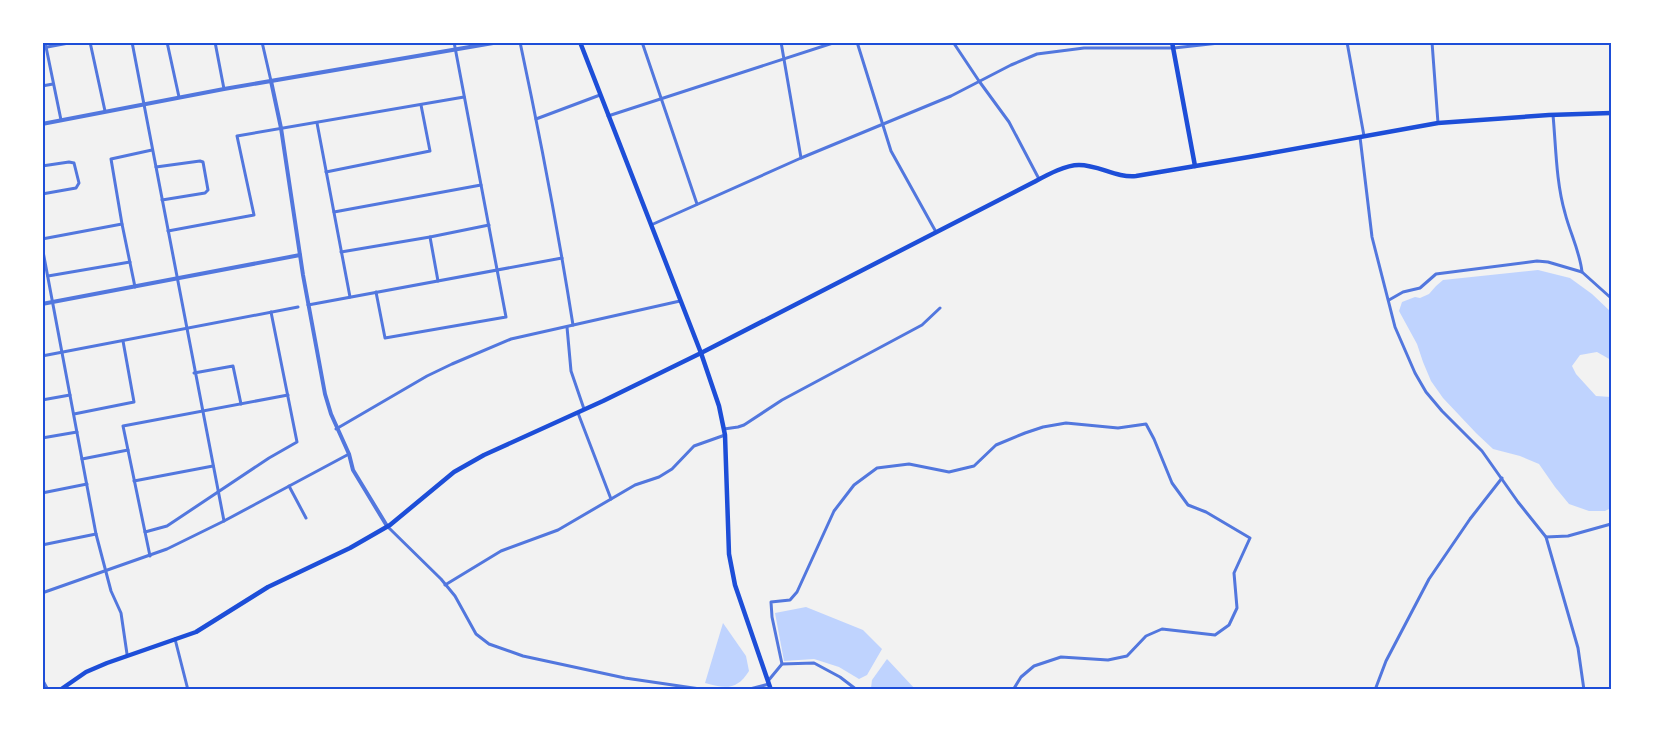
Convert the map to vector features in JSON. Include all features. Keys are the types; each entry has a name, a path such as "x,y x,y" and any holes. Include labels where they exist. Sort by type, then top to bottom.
{"main road":[{"path":"580,42 720,406 724,432 729,554 735,585 771,690"},
{"path":"1173,45 1195,166"},
{"path":"60,690 86,672 128,654 196,632 268,587 350,548 387,526 447,478 473,461 585,410 701,353 1039,179 1077,165 1130,177 1438,123 1611,113"}],"street":[{"path":"45,42 44,48 61,120"},
{"path":"44,48 74,42"},
{"path":"90,42 105,111"},
{"path":"132,42 224,521"},
{"path":"167,42 179,97"},
{"path":"214,42 224,89"},
{"path":"262,42 281,128 308,305 326,394 336,429 349,454 353,470 387,526 455,596 476,634 489,644 524,656 625,678 707,690"},
{"path":"376,292 385,339 506,317 454,42"},
{"path":"42,124 179,97 499,42"},
{"path":"520,42 573,325"},
{"path":"642,42 697,204"},
{"path":"782,42 801,158"},
{"path":"608,116 836,42"},
{"path":"857,42 891,151 936,232"},
{"path":"953,42 1010,122 1039,179"},
{"path":"651,225 801,158 951,96 1011,64 1037,54 1084,48 1228,42"},
{"path":"1347,42 1362,136 1372,237 1395,327 1426,392 1482,451 1546,537 1578,648 1584,690"},
{"path":"1432,42 1438,123"},
{"path":"42,86 53,84"},
{"path":"536,119 600,95"},
{"path":"168,231 254,214 237,136 464,97"},
{"path":"326,172 430,151 421,105"},
{"path":"1553,115 1564,213 1582,272"},
{"path":"317,123 350,297"},
{"path":"135,286 111,159 153,150"},
{"path":"156,167 203,162 208,190 205,193 162,200"},
{"path":"42,166 74,163 79,183 76,188 42,194"},
{"path":"333,212 481,185"},
{"path":"42,239 122,224"},
{"path":"341,252 489,225"},
{"path":"430,237 438,281"},
{"path":"42,246 96,534 111,591 121,613 128,654"},
{"path":"42,304 300,255"},
{"path":"308,305 562,258"},
{"path":"1389,300 1403,292 1420,288 1436,274 1538,261 1582,272 1611,298"},
{"path":"48,276 130,262"},
{"path":"336,429 427,376 510,339 681,301"},
{"path":"42,356 298,307"},
{"path":"445,585 501,551 558,530 635,485 659,477 672,469 694,446 744,425 792,395 922,324 940,308"},
{"path":"145,532 167,526 297,442 271,312"},
{"path":"567,327 571,371 585,410"},
{"path":"74,414 134,402 123,340"},
{"path":"194,373 233,366 241,404"},
{"path":"42,400 70,394"},
{"path":"150,556 123,426 288,395"},
{"path":"578,413 611,499"},
{"path":"746,690 768,682 782,664 771,602 790,600 796,592 834,511 854,485 877,468 909,464 949,472 974,466 996,446 1044,427 1066,423 1118,428 1146,424 1172,483 1188,505 1206,512 1250,538 1234,573 1237,608 1229,625 1215,634 1162,629 1146,636 1127,656 1108,660 1060,657 1034,666 1021,677 1013,690"},
{"path":"42,438 77,432"},
{"path":"82,459 128,450"},
{"path":"42,592 167,549 349,454"},
{"path":"134,481 213,466"},
{"path":"1375,690 1386,661 1429,579 1470,519 1502,478"},
{"path":"42,493 87,484"},
{"path":"289,486 306,518"},
{"path":"1546,537 1568,536 1611,524"},
{"path":"42,545 96,534"},
{"path":"176,639 188,690"},
{"path":"782,664 814,663 840,677 857,690"},
{"path":"42,679 48,690"}],"water":[{"path":"1538,270 1570,278 1611,312 1611,360 1597,352 1580,355 1572,366 1576,374 1596,396 1611,397 1611,508 1605,511 1589,511 1569,504 1539,464 1493,449 1476,433 1443,398 1431,381 1417,344 1399,311 1402,302 1429,294 1443,280"},
{"path":"806,607 863,630 882,649 867,675 859,679 839,667 814,659 784,661 775,613"},
{"path":"723,623 746,656 749,671 740,682 725,687 705,683"},
{"path":"887,659 916,690 874,690 871,688 872,680"}]}
